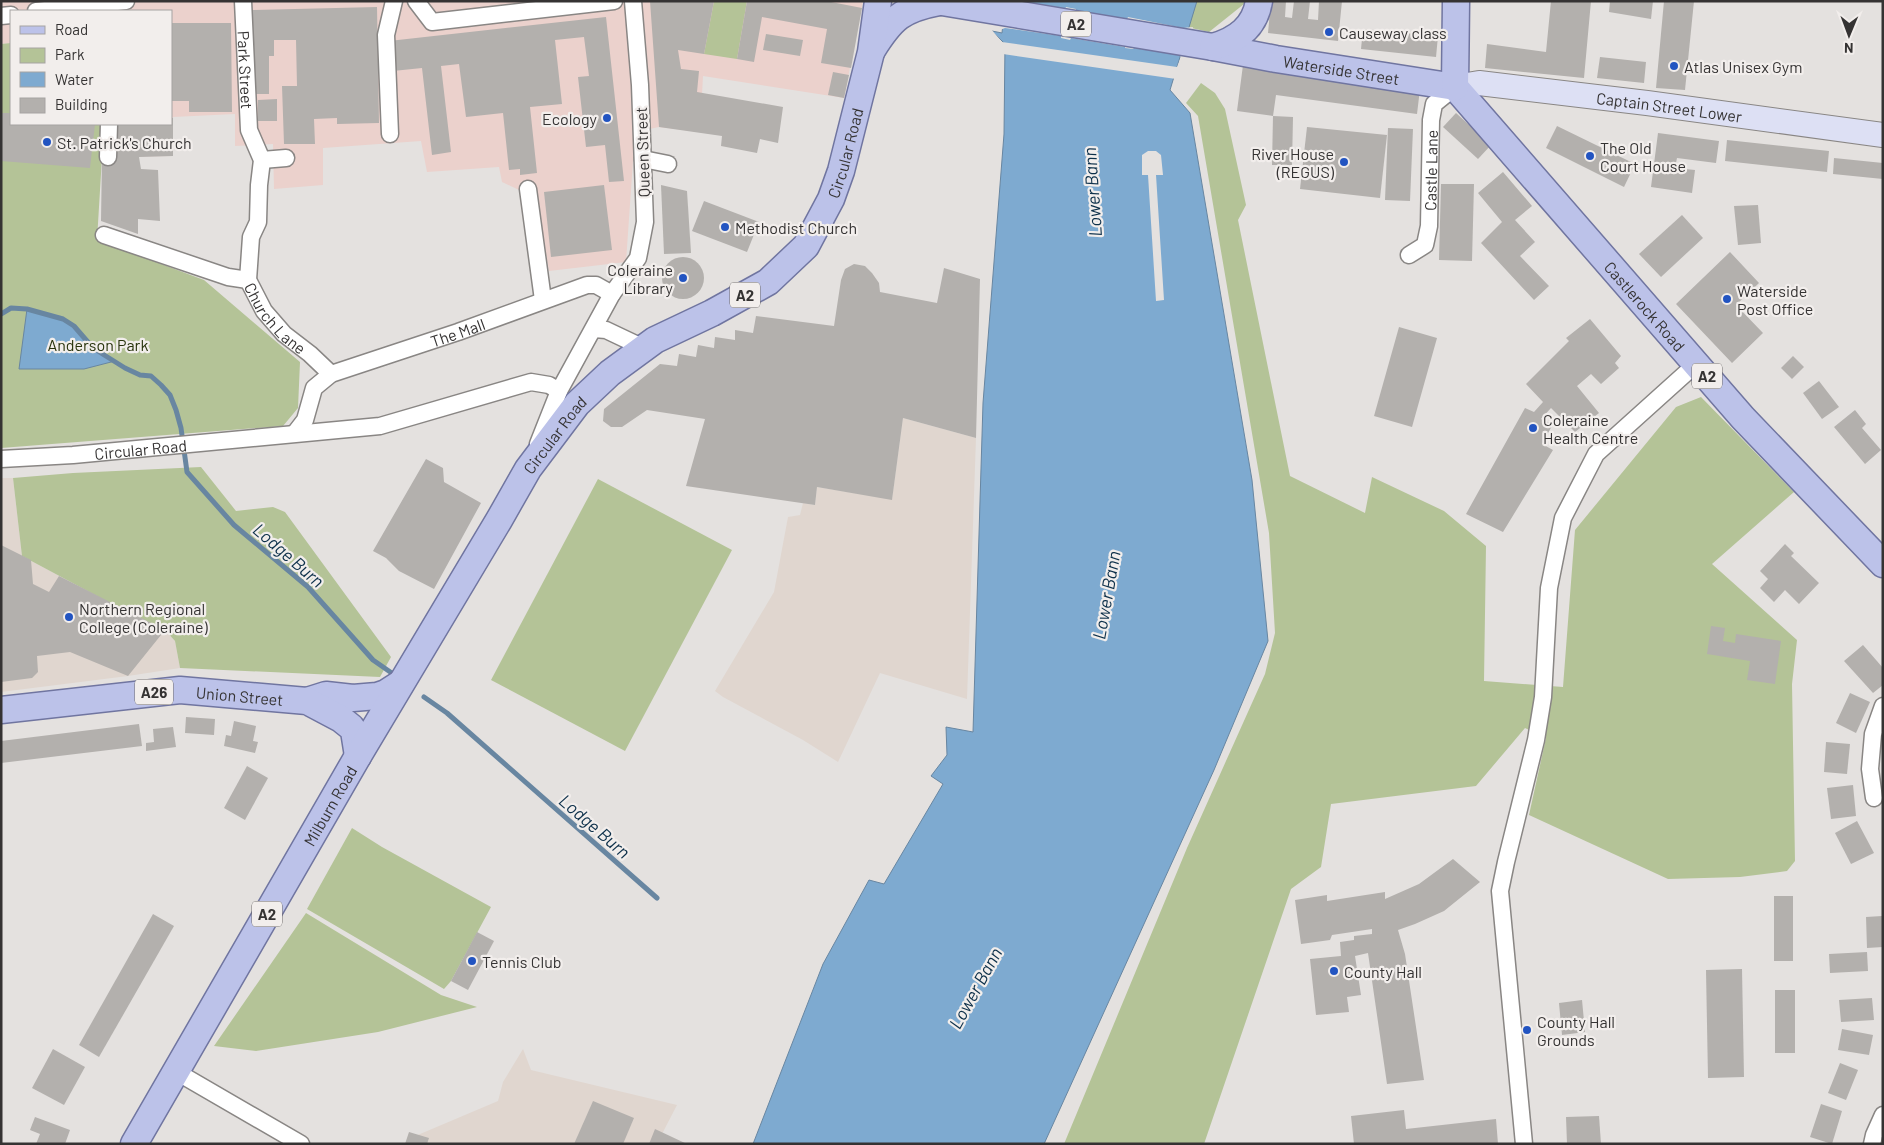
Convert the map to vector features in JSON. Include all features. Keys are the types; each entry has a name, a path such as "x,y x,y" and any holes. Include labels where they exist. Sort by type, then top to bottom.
{"main road":[{"name":"Circular Road","path":"528,469 577,404 610,373 655,340 712,313 768,282 806,246 832,199 838,180 871,52 878,1"},
{"path":"1455,87 1456,1"},
{"name":"A2","path":"871,52 884,30 903,13 937,2 1229,45 1276,59"},
{"path":"1229,45 1258,8"},
{"name":"Waterside Street","path":"1258,8 1263,40 1269,52 1276,59 1455,87"},
{"name":"Captain Street Lower","path":"1455,87 1479,83 1657,104 1883,135"},
{"name":"Castlerock Road","path":"1455,87 1743,418 1883,564"},
{"name":"Milburn Road","path":"134,1144 358,756 528,469"},
{"name":"A26","path":"307,700 326,695 353,698 377,696 386,693 404,678"},
{"name":"Union Street","path":"1,710 180,690 307,700 341,719 351,727 354,731 358,756"}],"street":[{"name":"Park Street","path":"243,1 249,130 262,160"},
{"path":"390,134 386,36 394,1"},
{"path":"416,1 432,22 614,1"},
{"name":"Queen Street","path":"612,294 638,258 645,222 640,85 634,1"},
{"path":"50,10 117,5"},
{"name":"Castle Lane","path":"1409,255 1425,244 1429,226 1434,104 1455,87"},
{"path":"108,157 109,125"},
{"path":"262,160 286,158"},
{"path":"643,159 668,164"},
{"name":"Church Lane","path":"262,160 258,222 251,237 248,280 264,311 284,334 310,354 331,374"},
{"path":"528,189 543,300"},
{"path":"104,235 228,277 248,280"},
{"name":"The Mall","path":"295,434 305,420 314,388 331,374 458,332 587,285 596,284 612,294"},
{"path":"559,391 612,294"},
{"path":"594,329 606,330 644,348"},
{"path":"1524,1144 1500,890 1536,740 1543,697 1549,588 1564,518 1596,454 1696,364"},
{"name":"Circular Road","path":"1,459 73,455 333,432 380,426 531,382 549,385 559,391 528,469"},
{"path":"1874,798 1870,769 1873,734 1883,706"},
{"path":"175,1071 301,1144"},
{"path":"1872,1144 1874,1134 1883,1115"}],"shaded area":[{"path":"1,1 863,1 844,98 703,76 700,132 659,127 635,132 626,262 549,271 536,198 502,182 499,167 427,172 421,141 323,148 323,185 274,189 273,144 235,146 235,114 173,117 173,156 102,157 104,125 172,125 172,10 10,10 10,43 1,44"},
{"path":"903,418 976,438 967,699 880,673 838,762 803,740 715,691 774,592 788,517 800,515 803,503 815,505 817,487 892,499"},
{"name":"Northern Regional College (Coleraine)","path":"1,478 13,478 22,556 165,630 175,641 180,668 1,692"},
{"path":"523,1049 531,1070 677,1105 662,1134 687,1144 411,1144 413,1137 498,1101 503,1082"}],"green space":[{"path":"714,1 747,1 737,59 704,54"},
{"path":"1191,1 1244,1 1244,4 1209,32 1187,27"},
{"name":"Anderson Park","path":"10,43 10,125 104,125 97,240 204,280 300,362 298,408 283,426 1,448 1,44"},
{"path":"1201,83 1215,93 1225,109 1246,205 1238,220 1290,476 1365,513 1372,477 1444,511 1486,546 1484,681 1563,687 1575,530 1676,407 1701,397 1794,492 1712,564 1797,640 1792,684 1795,861 1787,871 1740,877 1668,879 1529,815 1546,738 1525,728 1476,786 1331,804 1321,867 1291,889 1204,1144 1064,1144 1187,848 1265,674 1275,633 1269,533 1198,116 1186,103"},
{"path":"201,467 236,511 273,507 285,512 391,657 380,677 180,668 175,641 165,630 22,556 13,478"},
{"path":"598,479 732,550 625,751 491,680"},
{"path":"352,828 382,847 491,907 451,981 444,989 307,909"},
{"path":"306,913 441,995 477,1007 378,1032 256,1051 214,1046"}],"water":[{"name":"Lower Bann","path":"1005,1 1197,1 1170,90 1190,113 1252,480 1268,641 1214,770 1044,1144 753,1144 823,964 869,880 884,884 943,784 931,776 947,755 946,727 973,732 983,403 1004,134 1005,44 992,31 1002,33"},
{"path":"27,309 63,319 74,326 93,348 115,361 84,369 19,369"}],"pier":[{"path":"1003,1 1017,1 1065,9 1066,7 1076,9 1076,11 1127,19 1128,17 1183,28 1193,27 1176,79 1003,54 1003,45 990,33 991,29 1002,42 1177,67 1181,57 1179,55 1071,38 1070,40 1061,38 1061,36 1005,28 1000,30"},
{"path":"1148,151 1156,151 1161,155 1163,175 1156,175 1164,300 1156,301 1148,175 1142,175 1142,155"}],"building":[{"path":"650,1 714,1 704,54 678,50 681,69 699,71 697,92 783,107 778,143 760,139 757,153 721,146 722,136 659,127"},
{"path":"747,1 826,1 862,8 851,68 821,63 827,29 762,17 754,62 737,59"},
{"path":"1271,1 1286,1 1285,17 1292,18 1294,1 1310,1 1308,19 1318,20 1319,1 1342,1 1338,41 1268,33"},
{"path":"1551,1 1591,1 1584,78 1485,68 1487,44 1546,52"},
{"path":"1610,1 1653,1 1651,19 1609,12"},
{"path":"1664,1 1694,1 1685,90 1656,88"},
{"path":"377,7 379,123 337,124 337,118 314,119 315,144 284,144 282,86 297,86 296,40 274,40 274,56 269,56 269,94 252,94 251,10"},
{"path":"606,17 624,181 609,182 605,145 586,147 578,77 589,76 584,37 555,40 562,104 530,107 537,173 520,175 520,169 509,170 503,113 466,117 459,64 441,66 451,152 432,155 422,68 393,71 389,41"},
{"path":"172,23 231,23 232,112 189,112 189,101 172,101"},
{"path":"1363,29 1438,36 1436,57 1361,49"},
{"path":"766,34 803,40 800,56 763,50"},
{"path":"1600,57 1646,62 1644,83 1597,78"},
{"path":"1243,65 1420,89 1417,114 1276,95 1273,116 1237,111"},
{"path":"833,72 849,75 844,98 828,95"},
{"path":"277,99 277,121 258,121 258,100"},
{"name":"St. Patrick's Church","path":"1,113 10,113 10,125 95,125 90,168 1,161"},
{"path":"1456,113 1491,145 1478,159 1443,127"},
{"path":"1273,116 1293,117 1292,165 1272,165"},
{"path":"173,118 173,156 139,157 141,169 158,170 160,221 138,219 138,234 101,221 102,157 116,157 116,125 172,125"},
{"name":"The Old Court House","path":"1557,126 1635,164 1624,187 1546,148"},
{"name":"River House (REGUS)","path":"1307,127 1387,135 1380,198 1300,189"},
{"path":"1388,128 1413,129 1410,201 1385,200"},
{"path":"1658,133 1719,141 1716,163 1677,158 1675,168 1695,170 1692,193 1651,187"},
{"path":"1727,140 1829,151 1827,172 1725,161"},
{"path":"1834,158 1883,163 1883,179 1833,174"},
{"path":"1503,172 1532,206 1515,220 1535,242 1520,256 1549,286 1534,300 1481,243 1502,222 1478,193"},
{"path":"1441,184 1474,184 1472,261 1439,260"},
{"path":"604,185 612,250 551,257 544,192"},
{"path":"661,185 687,191 691,253 664,254"},
{"name":"Methodist Church","path":"704,201 759,222 747,252 692,231"},
{"path":"1758,205 1761,243 1738,245 1734,206"},
{"path":"1682,215 1703,238 1661,277 1639,254"},
{"path":"1730,252 1759,283 1736,305 1763,333 1732,363 1676,304"},
{"name":"Coleraine Library","path":"687,257 695,260 701,266 704,278 701,290 695,296 679,299 671,296 665,290 662,274 665,266 671,260"},
{"path":"854,264 865,266 872,273 879,283 880,292 937,303 944,268 980,279 976,438 903,418 892,500 817,487 815,505 686,486 705,419 647,410 622,427 611,427 603,421 604,409 660,364 677,366 679,354 696,357 698,345 714,348 715,337 735,340 735,330 753,333 756,316 834,326 841,280 845,269"},
{"name":"Coleraine Health Centre","path":"1590,319 1621,356 1615,363 1619,368 1601,384 1591,374 1577,386 1599,413 1575,432 1551,408 1541,419 1553,424 1542,444 1553,450 1503,532 1466,514 1525,408 1534,412 1543,402 1526,384 1569,341 1566,338"},
{"path":"1399,327 1437,338 1412,427 1374,416"},
{"path":"1793,356 1804,367 1792,379 1781,368"},
{"path":"1819,381 1839,407 1822,419 1803,393"},
{"path":"1855,410 1866,424 1862,428 1881,450 1865,464 1834,427"},
{"path":"426,459 443,468 444,482 481,503 434,589 399,571 386,558 373,551"},
{"path":"1785,544 1794,553 1791,556 1819,583 1799,604 1785,590 1774,602 1760,588 1768,579 1760,571"},
{"name":"Northern Regional College (Coleraine)","path":"1,545 31,560 33,584 49,592 59,576 165,630 128,676 70,652 37,656 38,672 32,678 1,682"},
{"path":"1711,626 1725,628 1723,641 1735,643 1736,634 1781,641 1775,684 1747,680 1750,661 1707,654"},
{"path":"1863,645 1883,668 1883,685 1873,693 1844,661"},
{"path":"1850,693 1870,702 1856,733 1836,723"},
{"path":"186,717 215,719 214,735 185,733"},
{"path":"234,721 256,726 253,741 258,742 255,753 224,746 226,735 231,736"},
{"path":"139,724 142,746 1,763 1,741"},
{"path":"173,727 176,747 146,751 146,743 154,742 153,729"},
{"path":"1826,742 1850,744 1847,774 1824,772"},
{"path":"247,766 268,778 245,820 224,808"},
{"path":"1853,785 1856,816 1831,819 1827,788"},
{"path":"1857,821 1874,853 1851,864 1835,833"},
{"name":"County Hall","path":"1453,859 1480,882 1444,911 1398,930 1405,954 1424,1080 1387,1084 1368,953 1355,956 1361,995 1347,997 1349,1012 1316,1015 1310,959 1341,956 1340,942 1354,940 1354,936 1372,934 1372,929 1332,935 1330,940 1301,944 1295,900 1327,895 1327,901 1385,892 1385,899 1419,884"},
{"path":"1774,896 1793,896 1793,961 1774,961"},
{"path":"153,914 174,926 99,1057 79,1045"},
{"path":"1882,916 1883,947 1867,948 1866,917"},
{"name":"Tennis Club","path":"477,932 494,941 468,990 451,981"},
{"path":"1867,952 1868,971 1830,973 1829,954"},
{"path":"1742,969 1744,1077 1708,1078 1706,970"},
{"path":"1775,990 1795,990 1795,1053 1775,1053"},
{"path":"1872,998 1874,1020 1841,1022 1839,1000"},
{"path":"1582,1000 1585,1032 1562,1035 1559,1003"},
{"path":"1842,1029 1873,1035 1869,1055 1838,1050"},
{"path":"53,1049 85,1067 64,1105 32,1088"},
{"path":"1840,1063 1858,1070 1846,1100 1828,1093"},
{"path":"593,1101 634,1118 623,1144 574,1144"},
{"path":"1821,1104 1842,1111 1832,1144 1810,1137"},
{"path":"1404,1110 1406,1129 1496,1119 1498,1144 1354,1144 1351,1116"},
{"path":"1599,1116 1601,1144 1567,1144 1566,1117"},
{"path":"35,1117 70,1130 65,1144 36,1144 40,1134 30,1130"},
{"path":"655,1129 687,1144 649,1144"},
{"path":"409,1132 429,1138 427,1144 405,1144"}],"waterway":[{"name":"Lodge Burn","path":"1,314 11,308 27,309 63,319 74,326 93,348 125,368 140,375 151,376 161,385 170,395 176,410 181,428 187,472 234,525 308,587 373,660 396,676"},
{"name":"Lodge Burn","path":"424,697 447,713 657,898"}],"place":[{"name":"Causeway class","path":"1329,32"},
{"name":"Atlas Unisex Gym","path":"1674,66"},
{"name":"Ecology","path":"607,118"},
{"name":"St. Patrick's Church","path":"47,142"},
{"name":"The Old Court House","path":"1590,156"},
{"name":"River House (REGUS)","path":"1344,162"},
{"name":"Methodist Church","path":"725,227"},
{"name":"Coleraine Library","path":"683,278"},
{"name":"Waterside Post Office","path":"1727,299"},
{"name":"Coleraine Health Centre","path":"1533,428"},
{"name":"Northern Regional College (Coleraine)","path":"69,617"},
{"name":"Tennis Club","path":"472,961"},
{"name":"County Hall","path":"1334,971"},
{"name":"County Hall Grounds","path":"1527,1030"}]}
